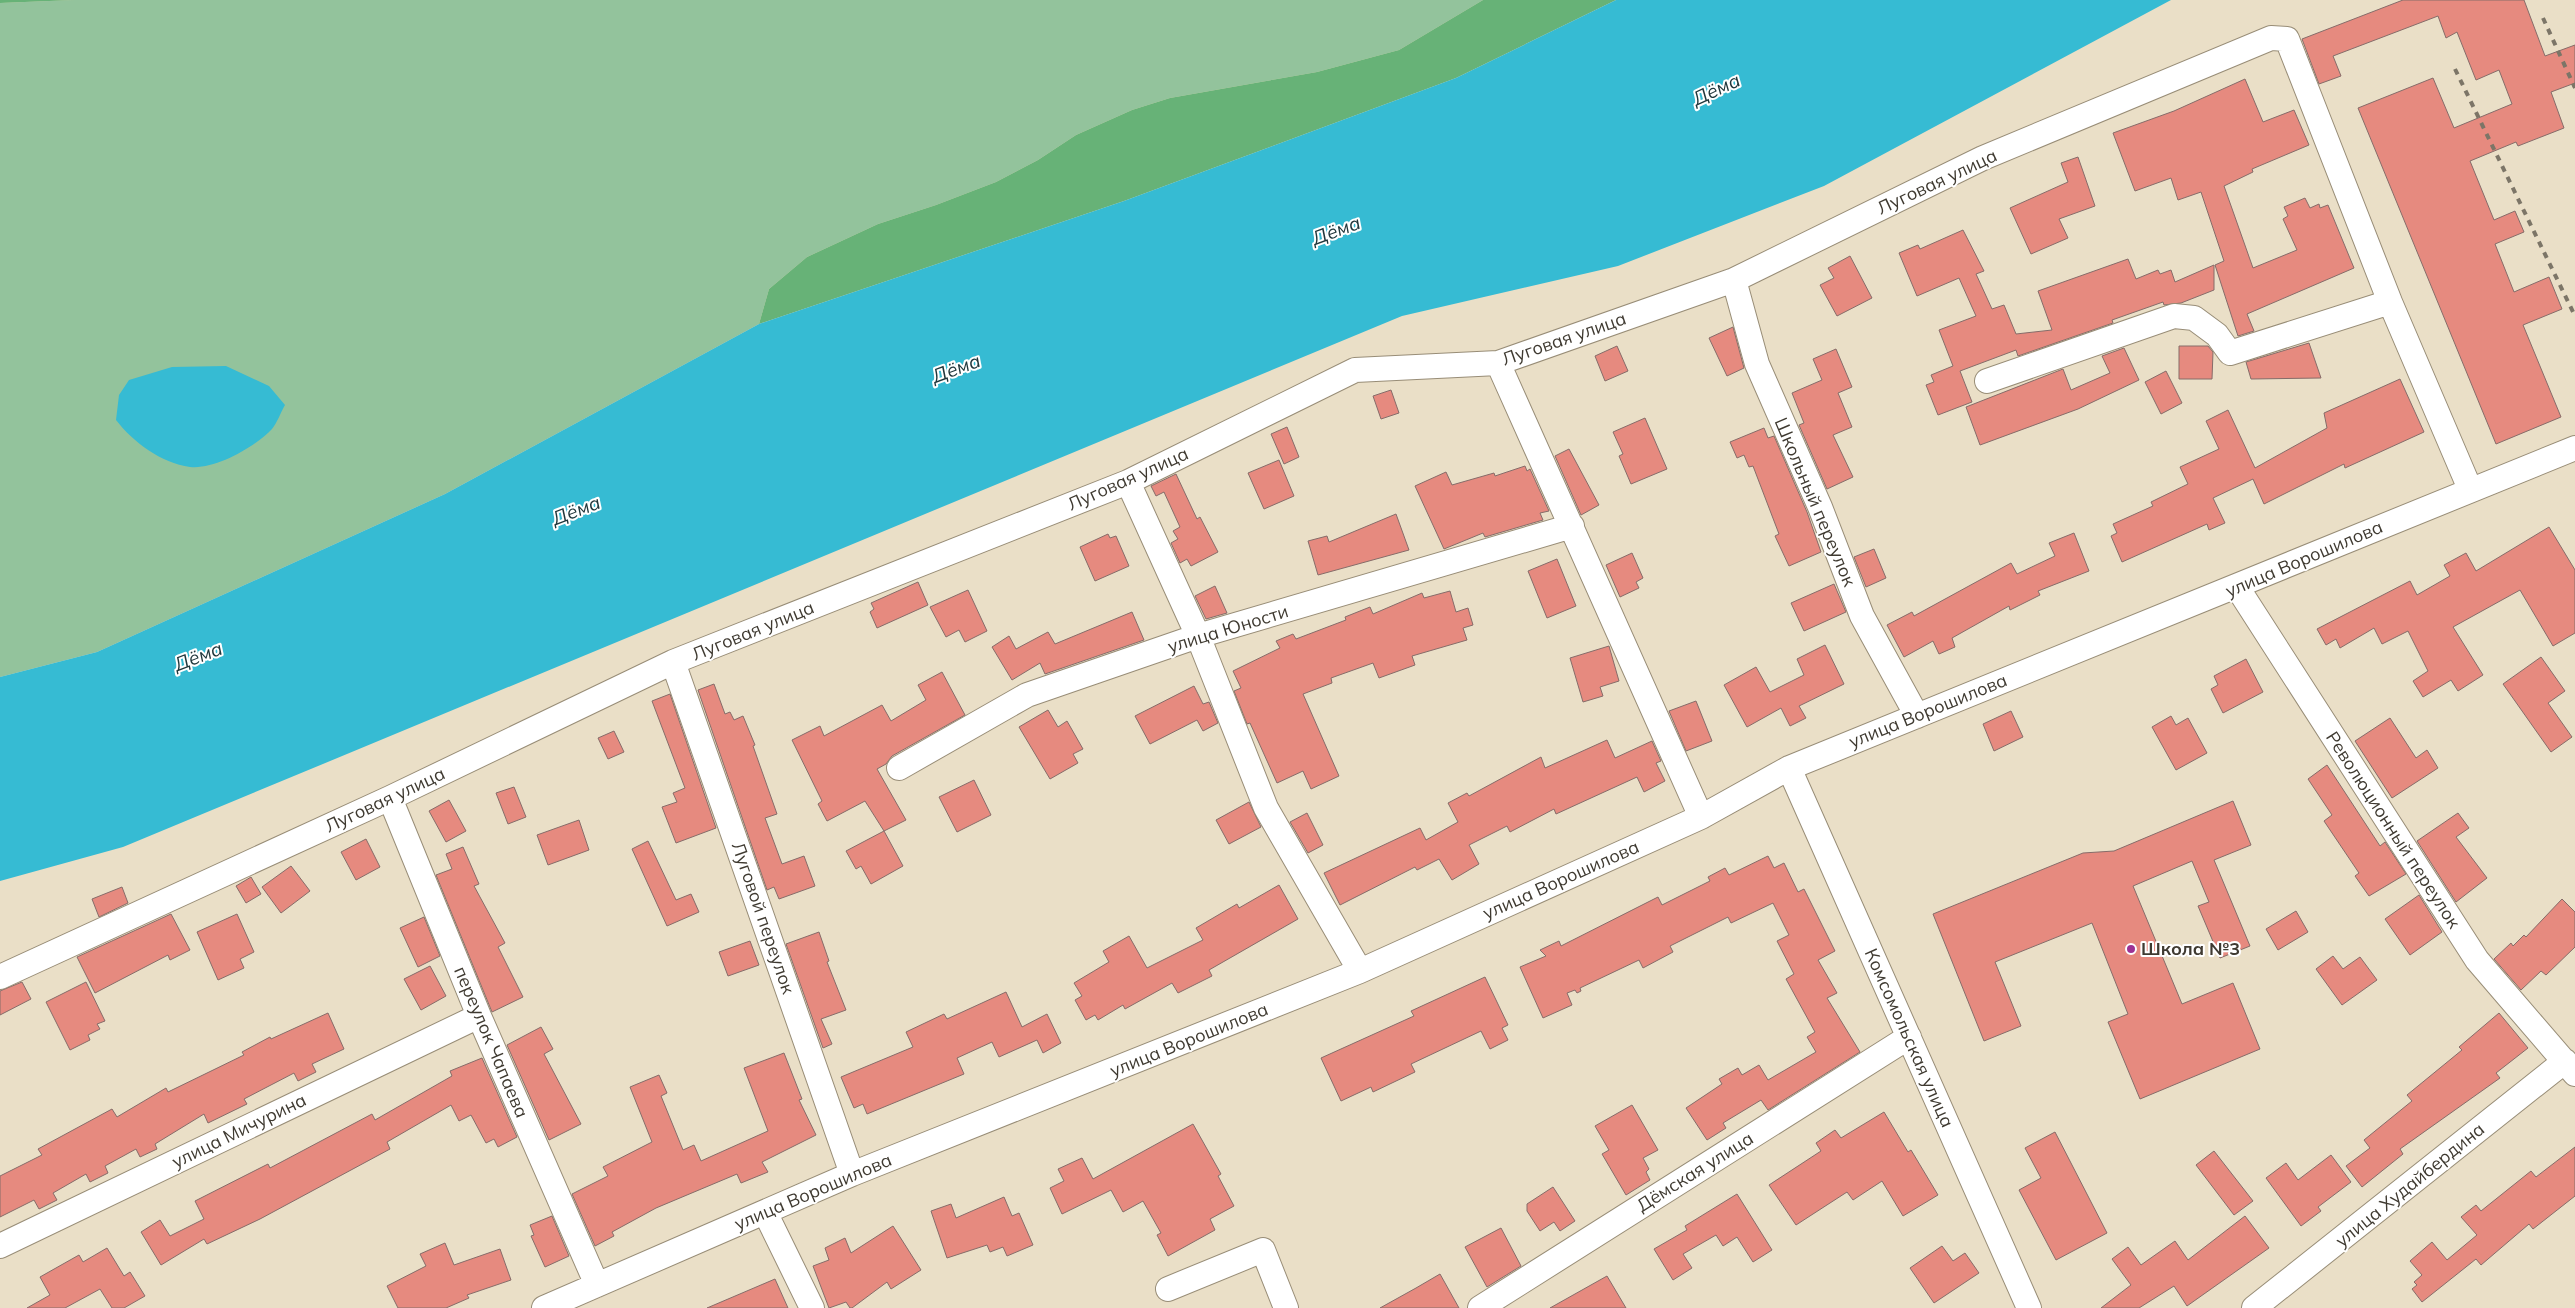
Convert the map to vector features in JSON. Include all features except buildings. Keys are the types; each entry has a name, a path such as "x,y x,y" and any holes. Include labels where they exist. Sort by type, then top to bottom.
{"street":[{"name":"Луговая улица","path":"0,977 390,798 673,662 1128,482 1355,370 1498,363 1734,280 1983,158 2271,38 2287,39 2390,302"},
{"name":"Школьный переулок","path":"1734,280 1757,364 1820,507 1862,616 1917,716"},
{"path":"1987,381 2174,316 2194,318 2217,335 2230,353 2390,302 2470,490"},
{"path":"1498,363 1701,817"},
{"name":"улица Ворошилова","path":"544,1308 852,1174 1360,971 1701,817 1789,768 2575,448"},
{"path":"1128,482 1198,636 1266,808 1360,971"},
{"name":"улица Юности","path":"899,768 1027,695 1198,636 1572,526"},
{"name":"Революционный переулок","path":"2237,587 2477,960 2570,1068"},
{"name":"Луговой переулок","path":"673,662 852,1174"},
{"name":"Комсомольская улица","path":"1789,768 2029,1308"},
{"name":"переулок Чапаева","path":"390,798 479,1016 597,1285"},
{"name":"улица Мичурина","path":"0,1246 479,1016"},
{"name":"Дёмская улица","path":"1480,1308 1909,1036"},
{"name":"улица Худайбердина","path":"2254,1308 2279,1301 2570,1068"},
{"path":"765,1212 812,1308"},
{"path":"1168,1289 1263,1250 1286,1308"}],"green space":[{"path":"0,0 74,0 0,3"},
{"path":"74,0 1483,0 1399,50 1317,72 1170,98 1132,110 1076,135 1038,160 996,182 936,205 878,224 807,257 769,289 759,324 445,494 97,652 0,677 0,3"},
{"path":"1483,0 1616,0 1456,78 1124,201 759,324 769,289 807,257 878,224 936,205 996,182 1038,160 1076,135 1132,110 1170,98 1317,72 1399,50"}],"water":[{"name":"Дёма","path":"1616,0 2171,0 1824,186 1618,266 1402,316 123,847 0,881 0,677 97,652 445,494 759,324 1124,201 1456,78"},
{"path":"226,366 269,386 285,405 272,429 265,436 234,456 200,467 179,465 148,450 116,420 119,395 129,380 172,367"}],"railway":[{"path":"2543,18 2575,88"},
{"path":"2455,69 2575,316"}],"place":[{"name":"Школа №3","path":"2131,949"}]}
